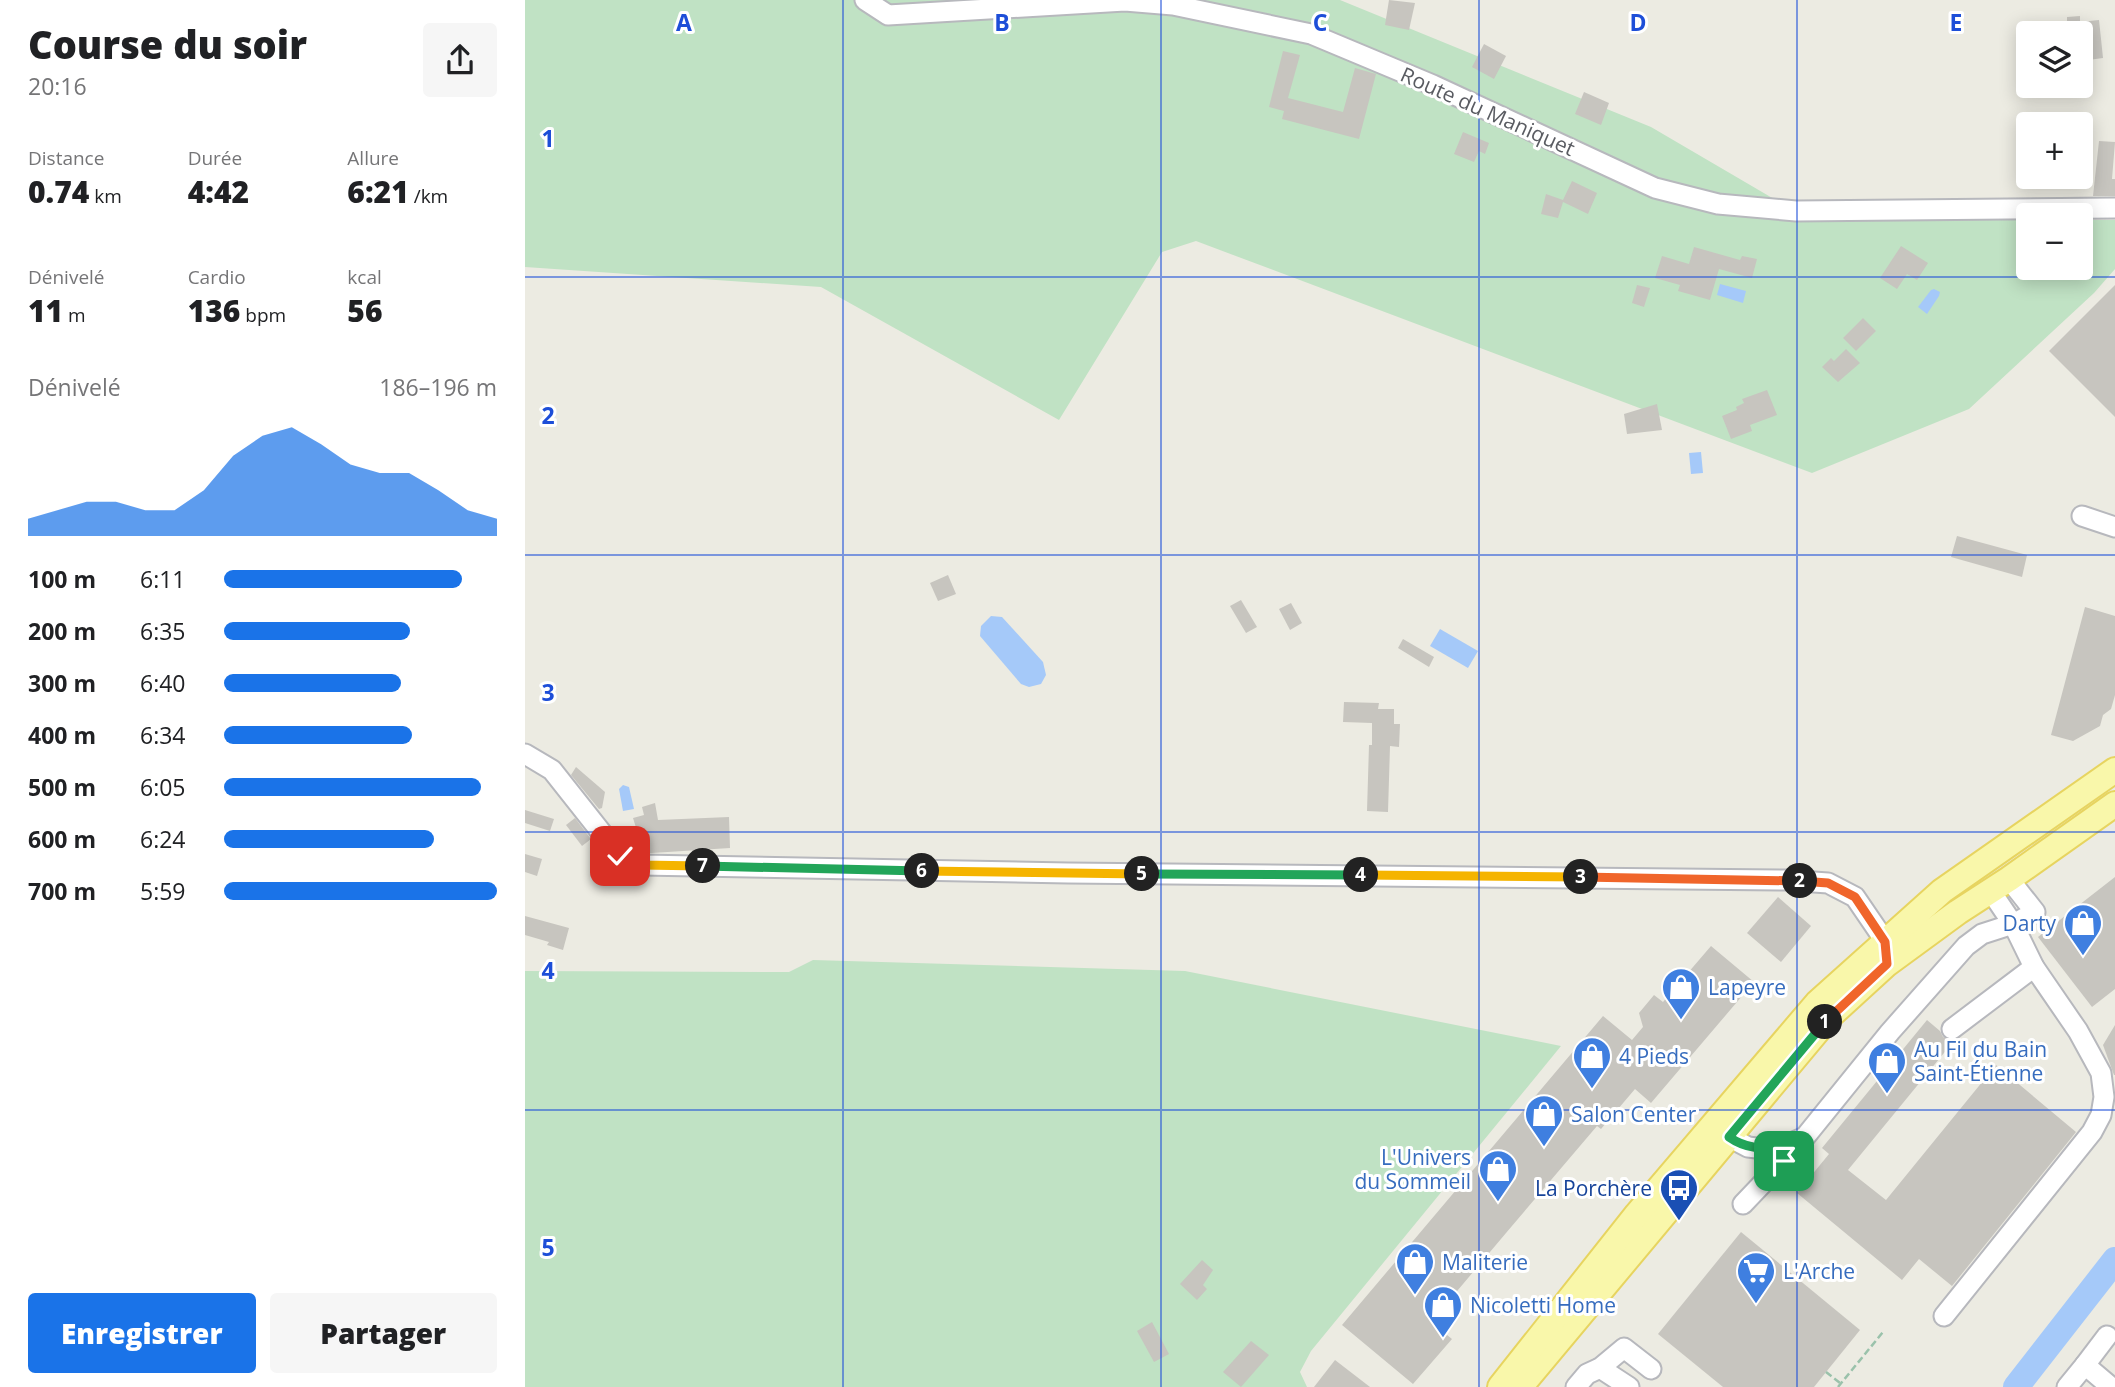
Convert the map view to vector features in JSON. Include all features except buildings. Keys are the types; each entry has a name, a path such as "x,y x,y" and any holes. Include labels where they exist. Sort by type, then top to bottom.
{"main road":[{"path":"1521,1387 1830,1016 1941,891 2115,770"},
{"path":"1500,1387 1637,1214 1817,1003 1886,953 2000,885 2115,804"},
{"path":"1982,863 2000,885"}],"street":[{"name":"Route du Maniquet","path":"865,0 888,15 1125,1 1174,5 1311,34 1433,85 1655,188 1718,204 1795,211 2115,208"},
{"path":"2082,516 2115,527"},
{"path":"525,754 552,770 620,856 641,865 1068,873 1786,880 1828,883 1855,897 1886,953"},
{"path":"1729,1137 1748,1147 1765,1149 1782,1147 1805,1137 1890,1032 1966,946 1982,934 2013,924 2035,912 2000,885"},
{"path":"1944,1316 2092,1132 2101,1115 2101,1073 2078,1031 2034,967 2013,924 2000,885"},
{"path":"1951,1029 2034,967"},
{"path":"1743,1204 1784,1161 1782,1147"},
{"path":"2067,1387 2107,1336"},
{"path":"1576,1387 1587,1374 1600,1368 1624,1348 1651,1369"},
{"path":"2085,1366 2111,1387"},
{"path":"1600,1368 1629,1387"}],"path":[{"path":"1826,1372 1839,1385 1883,1332"}],"green space":[{"path":"525,0 1340,0 1651,127 1810,220 2016,220 2016,280 2093,280 2093,220 2115,220 2115,269 2094,293 1969,409 1812,473 1196,241 1162,252 1059,420 821,287 525,267"},
{"path":"813,960 1185,971 1561,1046 1311,1351 1300,1372 1307,1387 525,1387 525,971 789,972"}],"water":[{"path":"1720,284 1746,291 1743,303 1717,295"},
{"path":"1934,289 1940,292 1939,296 1927,314 1918,307"},
{"path":"1701,452 1703,473 1691,474 1689,453"},
{"path":"991,616 1002,617 1043,662 1046,675 1041,684 1029,687 1021,684 980,636 981,626"},
{"path":"1440,629 1478,651 1468,668 1430,646"},
{"path":"623,785 629,787 634,809 623,811 619,789"}],"waterway":[{"path":"2016,1387 2115,1260"}],"place":[{"name":"Darty","path":"2083,957"},
{"name":"Lapeyre","path":"1681,1021"},
{"name":"4 Pieds","path":"1592,1090"},
{"name":"Au Fil du Bain Saint-Étienne","path":"1887,1095"},
{"name":"Salon Center","path":"1544,1148"},
{"name":"L'Univers du Sommeil","path":"1498,1203"},
{"name":"La Porchère","path":"1679,1222"},
{"name":"Maliterie","path":"1415,1296"},
{"name":"L'Arche","path":"1756,1305"},
{"name":"Nicoletti Home","path":"1443,1339"}],"route":[{"path":"620,856 641,865 1068,873 1786,880 1828,883 1855,897 1885,942 1887,964 1830,1016 1729,1137 1748,1147 1782,1147 1784,1161"}]}
